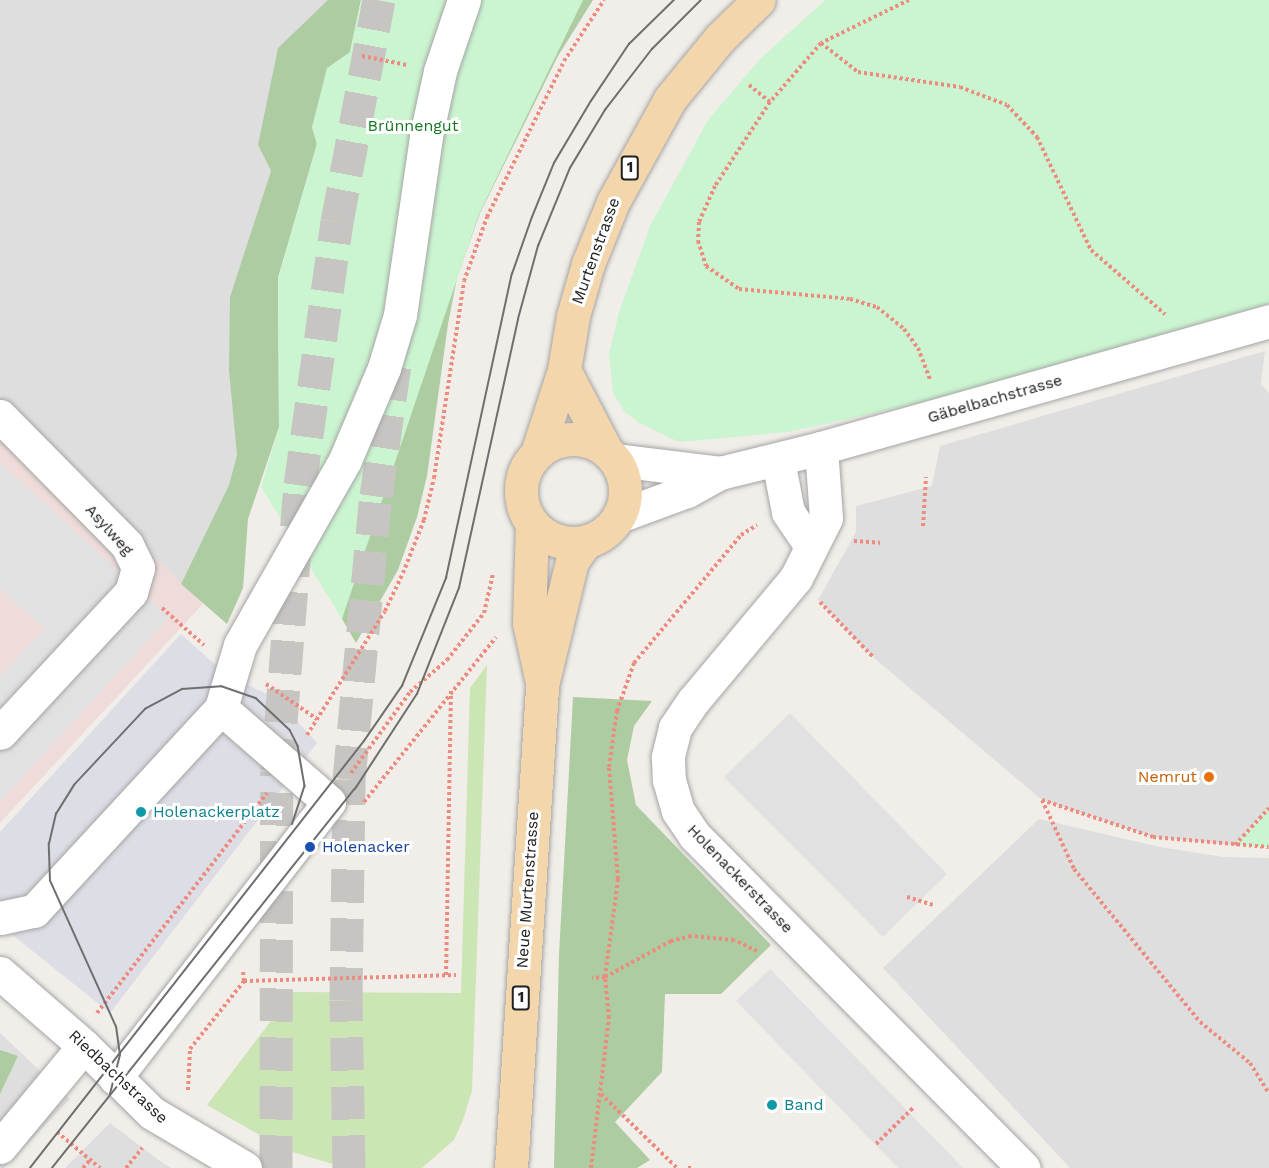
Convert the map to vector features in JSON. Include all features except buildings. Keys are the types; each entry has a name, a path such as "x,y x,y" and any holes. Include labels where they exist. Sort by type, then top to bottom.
{"main road":[{"name":"Murtenstrasse","path":"537,453 564,370 573,316 588,264 636,156 670,99 720,38 759,0"},
{"path":"564,370 611,455 625,488 619,516 605,532 586,542 557,541 532,523 522,502 522,479 537,453 564,439 586,441 611,455"},
{"name":"Neue Murtenstrasse","path":"532,523 529,623 542,685"},
{"name":"Neue Murtenstrasse","path":"511,1168 542,685 572,561 586,542"}],"street":[{"path":"0,918 34,911 221,708 240,645 345,460 384,368 400,315 426,136 440,71 464,0"},
{"name":"Gäbelbachstrasse","path":"619,516 687,491 720,473 778,460 1269,321"},
{"name":"Asylweg","path":"0,416 127,545 138,568 131,592 0,733"},
{"name":"Holenackerstrasse","path":"821,448 826,518 810,545 796,578 693,701 675,728 668,757 669,780 678,811 695,836 1024,1168"},
{"name":"Gäbelbachstrasse","path":"611,455 720,473"},
{"path":"778,460 788,512 810,545"},
{"path":"115,1078 329,802 221,708"},
{"name":"Riedbachstrasse","path":"0,974 84,1046 115,1078 175,1130 244,1168"},
{"path":"0,1147 84,1046"}],"path":[{"path":"84,1046 98,1012 288,766 385,611 424,520 434,478 464,281 487,218 564,61 604,0"},
{"path":"909,0 820,43 770,102 704,208 698,241 706,266 739,289 850,299 877,307 904,329 918,348 932,390"},
{"path":"820,43 858,72 960,87 1007,105 1024,118 1037,137 1091,250 1174,323"},
{"path":"362,56 440,71"},
{"path":"749,85 770,102"},
{"path":"923,526 926,477"},
{"path":"845,540 880,543"},
{"path":"329,802 410,692 447,660 484,613 495,567"},
{"path":"817,599 874,658"},
{"path":"446,975 451,690"},
{"path":"1269,847 1153,837 1042,800 1074,868 1200,1022 1250,1063 1269,1093"},
{"path":"1235,845 1269,808"},
{"path":"907,897 933,905"},
{"path":"244,981 456,975"},
{"path":"591,1168 609,1018 605,977 592,978"},
{"path":"876,1144 939,1082"},
{"path":"600,1094 677,1168"},
{"path":"49,1126 100,1168"},
{"path":"126,1168 144,1146"},
{"path":"83,1168 91,1160"},
{"path":"688,1168 694,1168"}],"shaded area":[{"path":"0,0 328,0 258,145 271,171 259,215 237,455 229,485 181,584 0,402"},
{"path":"1265,351 1261,384 1269,393 1269,808 1235,845 1153,837 1042,800 874,658 818,600 856,532 856,506 932,486 940,446"},
{"path":"0,436 132,535 203,604 0,823 0,802 169,617 0,463"},
{"path":"0,463 169,617 0,802 0,677 44,629 0,589"},
{"path":"0,589 44,629 0,677"},
{"name":"Holenackerplatz","path":"181,634 228,676 276,698 317,743 110,1013 0,925 0,832"},
{"path":"790,713 947,874 883,937 724,777"},
{"path":"1039,819 1160,847 1224,857 1269,858 1269,1168 1070,1168 883,968"},
{"path":"770,969 963,1168 898,1168 736,1001"},
{"path":"0,1033 70,1099 4,1168 0,1168"},
{"path":"110,1123 160,1161 171,1168 65,1168"}],"green space":[{"path":"328,0 361,0 350,52 312,127 317,144 278,278 279,427 248,519 243,588 227,624 181,584 229,485 237,455 229,370 230,297 271,171 258,145 278,48"},
{"name":"Brünnengut","path":"361,0 583,0 479,214 342,619 261,487 279,427 278,278 317,144 312,127 327,68 350,52"},
{"path":"475,0 593,0 558,56 480,213 457,278 448,324 427,476 417,517 398,570 356,643 342,619 354,550"},
{"path":"825,0 1269,0 1269,304 939,399 788,432 679,442 639,423 624,411 613,393 609,354 619,312 650,226 708,120 758,61"},
{"path":"487,665 472,1091 463,1120 454,1140 422,1168 346,1168 286,1150 207,1105 293,992 461,993 470,688"},
{"path":"573,697 652,701 634,726 627,760 636,805 771,945 721,994 665,994 662,1072 615,1122 650,1160 637,1168 554,1168 559,955"},
{"path":"1269,808 1269,847 1235,845"},
{"path":"0,1050 18,1056 0,1094"}],"tunnel":[{"path":"276,1168 277,771 300,485 337,222 379,0"},
{"path":"349,1168 346,1000 349,779 376,496 397,351"}],"tram line":[{"path":"30,1168 364,741 402,686 446,578 512,274 532,217 554,163 591,101 629,44 674,0"},
{"path":"52,1168 355,789 417,694 459,588 518,319 538,246 570,168 605,110 652,49 701,0"},
{"path":"110,1094 120,1055 116,1027 50,881 49,844 56,814 74,785 145,709 182,689 221,686 256,698 290,730 298,746 305,786 293,824"}],"place":[{"name":"Nemrut","path":"1209,777"},
{"name":"Holenackerplatz","path":"141,812"},
{"name":"Holenacker","path":"310,847"},
{"name":"Band","path":"772,1105"}]}
